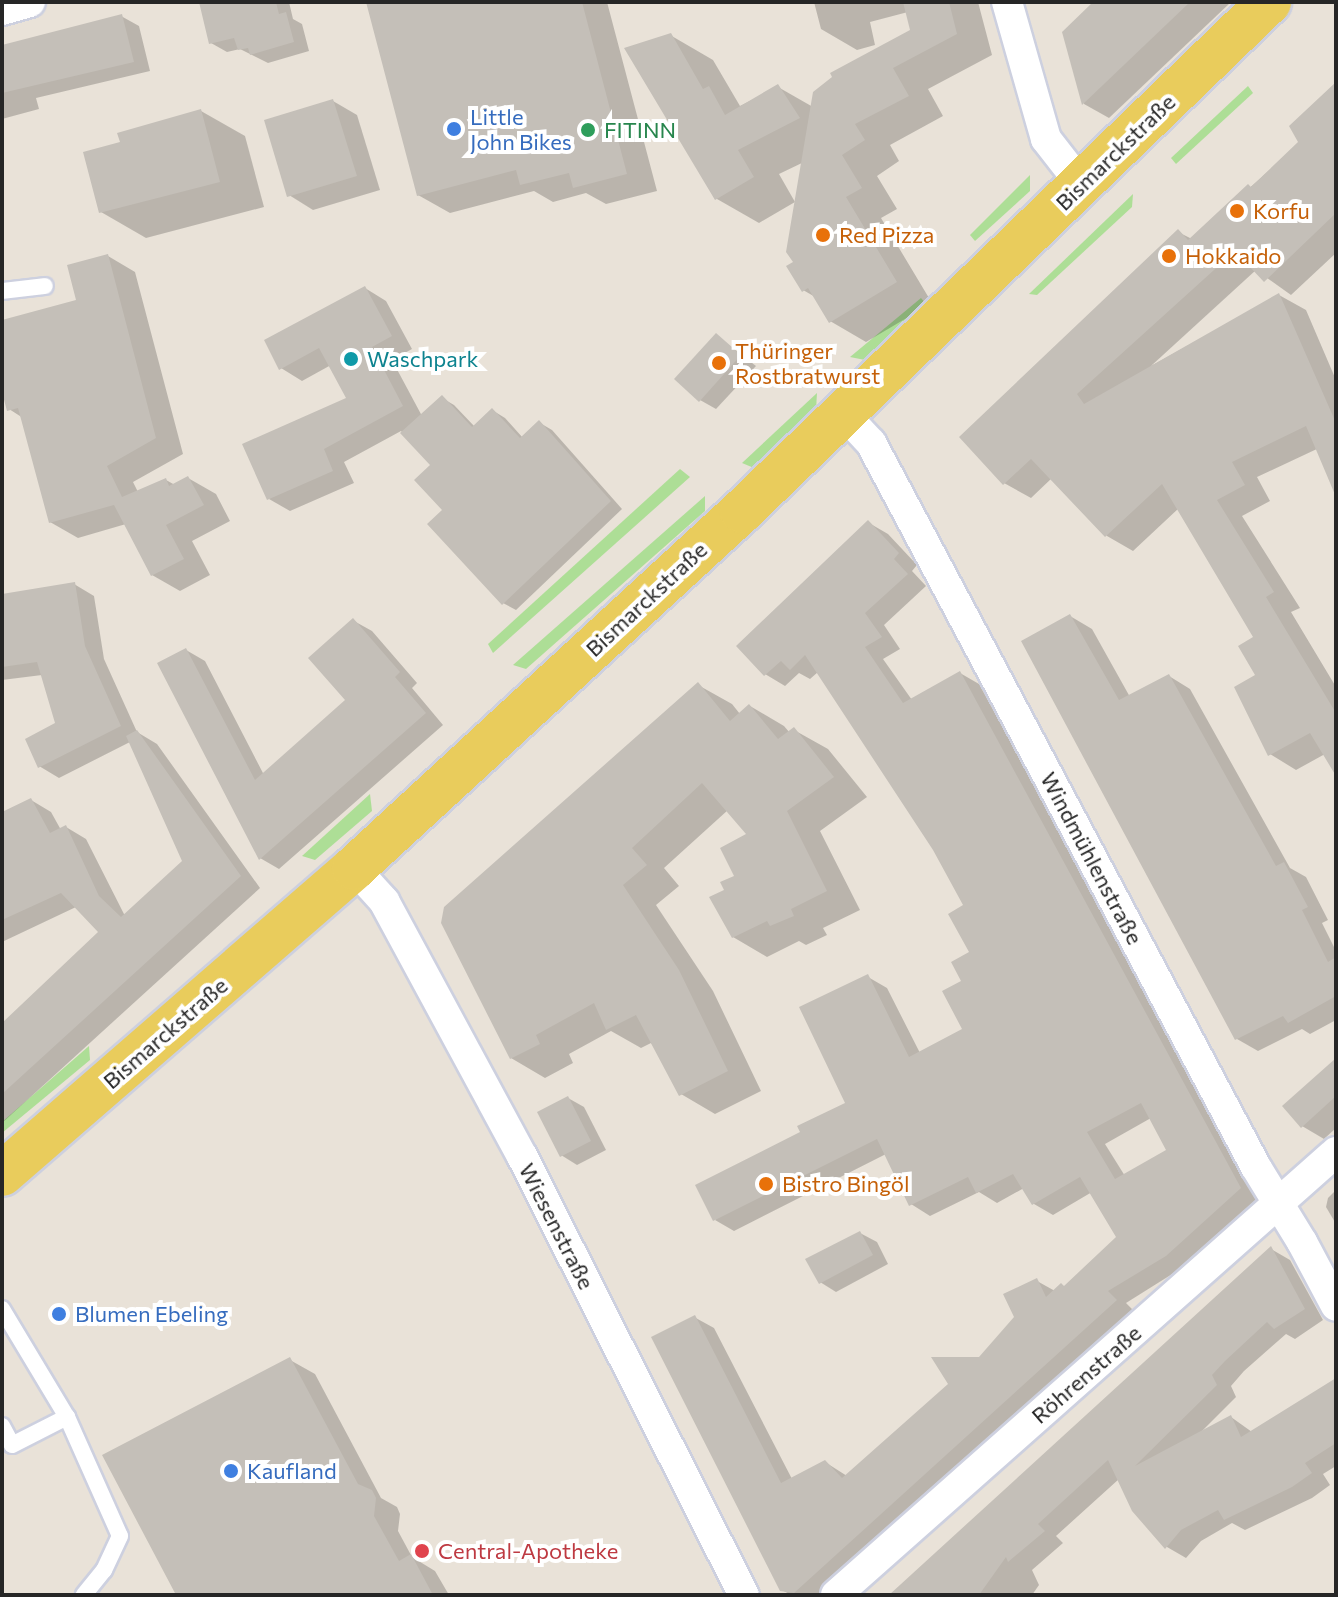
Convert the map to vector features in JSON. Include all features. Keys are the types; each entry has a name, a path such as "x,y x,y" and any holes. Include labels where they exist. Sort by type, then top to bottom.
{"main road":[{"name":"Bismarckstraße","path":"2,1174 354,868 843,413 1269,2"}],"street":[{"path":"2,10 30,2"},
{"path":"1007,2 1046,139 1082,185"},
{"name":"Windmühlenstraße","path":"843,413 871,443 1249,1153 1336,1306"},
{"name":"Wiesenstraße","path":"354,868 384,901 514,1143 744,1595"},
{"name":"Röhrenstraße","path":"836,1595 1336,1152"}],"lane":[{"path":"2,291 45,286"},
{"path":"2,1309 67,1417 120,1536 104,1570 84,1595"},
{"path":"2,1426 12,1445 67,1417"}],"green space":[{"path":"1248,86 1253,93 1176,164 1171,158"},
{"path":"1030,175 1030,191 975,241 970,235"},
{"path":"1133,194 1132,207 1037,295 1029,294"},
{"path":"921,298 926,304 865,360 850,357"},
{"path":"817,393 816,410 754,468 742,463"},
{"path":"680,469 690,477 493,653 488,644"},
{"path":"705,496 705,511 526,669 513,665"},
{"path":"370,794 372,811 315,860 302,856"},
{"path":"89,1046 90,1060 2,1133 2,1122"}],"building":[{"path":"199,2 276,2 279,14 286,12 294,42 250,55 248,48 238,50 234,38 209,44"},
{"path":"366,2 582,2 627,174 573,188 569,173 520,185 516,170 417,196"},
{"path":"903,2 949,2 957,34 893,68 909,96 855,124 865,140 842,155 862,188 846,197 897,282 829,323 808,288 802,292 786,266 793,262 786,252 813,92 832,77 830,73 910,30"},
{"path":"1093,2 1190,2 1082,105 1062,32"},
{"path":"122,14 134,62 2,93 2,45"},
{"path":"671,33 703,89 709,86 725,115 778,84 800,118 738,150 754,177 715,200 624,48"},
{"path":"1336,82 1336,213 1264,282 1235,251 1077,394 1084,404 1279,293 1336,423 1336,497 1306,426 1232,462 1245,485 1217,500 1274,592 1266,597 1336,713 1336,776 1310,733 1268,756 1234,687 1255,675 1238,646 1253,637 1162,484 1105,537 1031,459 1003,485 959,437 1178,229 1188,240 1248,184 1251,187 1298,142 1289,126"},
{"path":"333,99 357,176 287,197 264,120"},
{"path":"201,109 220,182 99,213 83,152 120,142 117,133"},
{"path":"108,254 156,438 107,466 122,497 166,478 169,486 188,476 204,505 166,525 184,559 151,576 114,505 49,523 18,408 7,411 2,392 2,320 76,300 67,265"},
{"path":"365,286 392,336 372,347 403,406 324,449 333,471 267,500 242,444 346,398 319,348 279,370 264,340"},
{"path":"716,333 741,355 699,402 674,379"},
{"path":"442,395 472,427 492,408 520,438 539,420 611,501 502,605 427,524 442,510 414,480 430,465 400,433"},
{"path":"868,520 899,553 894,559 908,574 865,613 882,637 865,647 903,703 960,671 1241,1188 1166,1256 1108,1291 1117,1300 794,1593 780,1591 651,1337 695,1315 781,1483 825,1460 842,1478 948,1384 931,1357 979,1357 1014,1317 1003,1294 1037,1278 1046,1297 1061,1283 1064,1286 1116,1237 1080,1177 1032,1205 1013,1174 976,1193 968,1177 909,1206 877,1139 713,1221 695,1185 800,1132 797,1126 845,1103 799,1007 868,974 909,1057 962,1029 942,991 961,981 951,962 969,952 948,914 963,905 933,850 805,655 790,670 781,661 764,676 736,646","holes":["1141,1103 1166,1150 1115,1179 1087,1132"]},
{"path":"75,582 85,646 121,726 38,768 25,739 55,723 37,662 2,667 2,594"},
{"path":"1070,614 1119,700 1169,674 1276,866 1284,862 1308,907 1302,910 1328,962 1336,957 1336,996 1288,1023 1283,1016 1235,1040 1021,641"},
{"path":"353,618 400,672 395,677 426,713 259,860 157,663 186,648 255,780 345,700 308,658"},
{"path":"698,682 730,721 749,704 778,739 794,727 834,777 787,811 827,891 791,909 794,916 770,926 767,921 732,938 709,897 724,890 720,882 734,876 720,848 746,834 702,783 632,848 647,865 623,885 679,970 728,1071 679,1096 636,1015 606,1030 594,1003 536,1035 540,1044 510,1059 441,923 444,907"},
{"path":"137,730 241,876 2,1094 2,1023 98,932 61,893 2,920 2,812 31,798 50,833 66,825 99,896 121,917 182,861 126,736"},
{"path":"1336,1058 1336,1096 1301,1128 1282,1106"},
{"path":"568,1096 591,1141 560,1157 537,1112"},
{"path":"860,1231 873,1255 819,1284 805,1259"},
{"path":"1271,1246 1305,1309 1274,1329 1267,1322 1212,1375 1217,1385 1135,1466 1231,1415 1241,1437 1336,1378 1336,1443 1305,1463 1312,1473 1292,1487 1224,1520 1218,1510 1181,1530 1165,1549 1132,1511 1108,1460 1038,1524 1045,1531 1008,1562 1006,1557 979,1595 889,1595"},
{"name":"Kaufland","path":"290,1357 358,1484 372,1490 376,1498 374,1516 399,1561 411,1554 433,1595 176,1595 102,1455"}],"place":[{"name":"Little John Bikes","path":"454,129"},
{"name":"FITINN","path":"588,130"},
{"name":"Korfu","path":"1237,211"},
{"name":"Red Pizza","path":"823,235"},
{"name":"Hokkaido","path":"1169,256"},
{"name":"Waschpark","path":"351,359"},
{"name":"Thüringer Rostbratwurst","path":"719,363"},
{"name":"Bistro Bingöl","path":"766,1184"},
{"name":"Blumen Ebeling","path":"59,1314"},
{"name":"Kaufland","path":"231,1471"},
{"name":"Central-Apotheke","path":"422,1551"}]}
